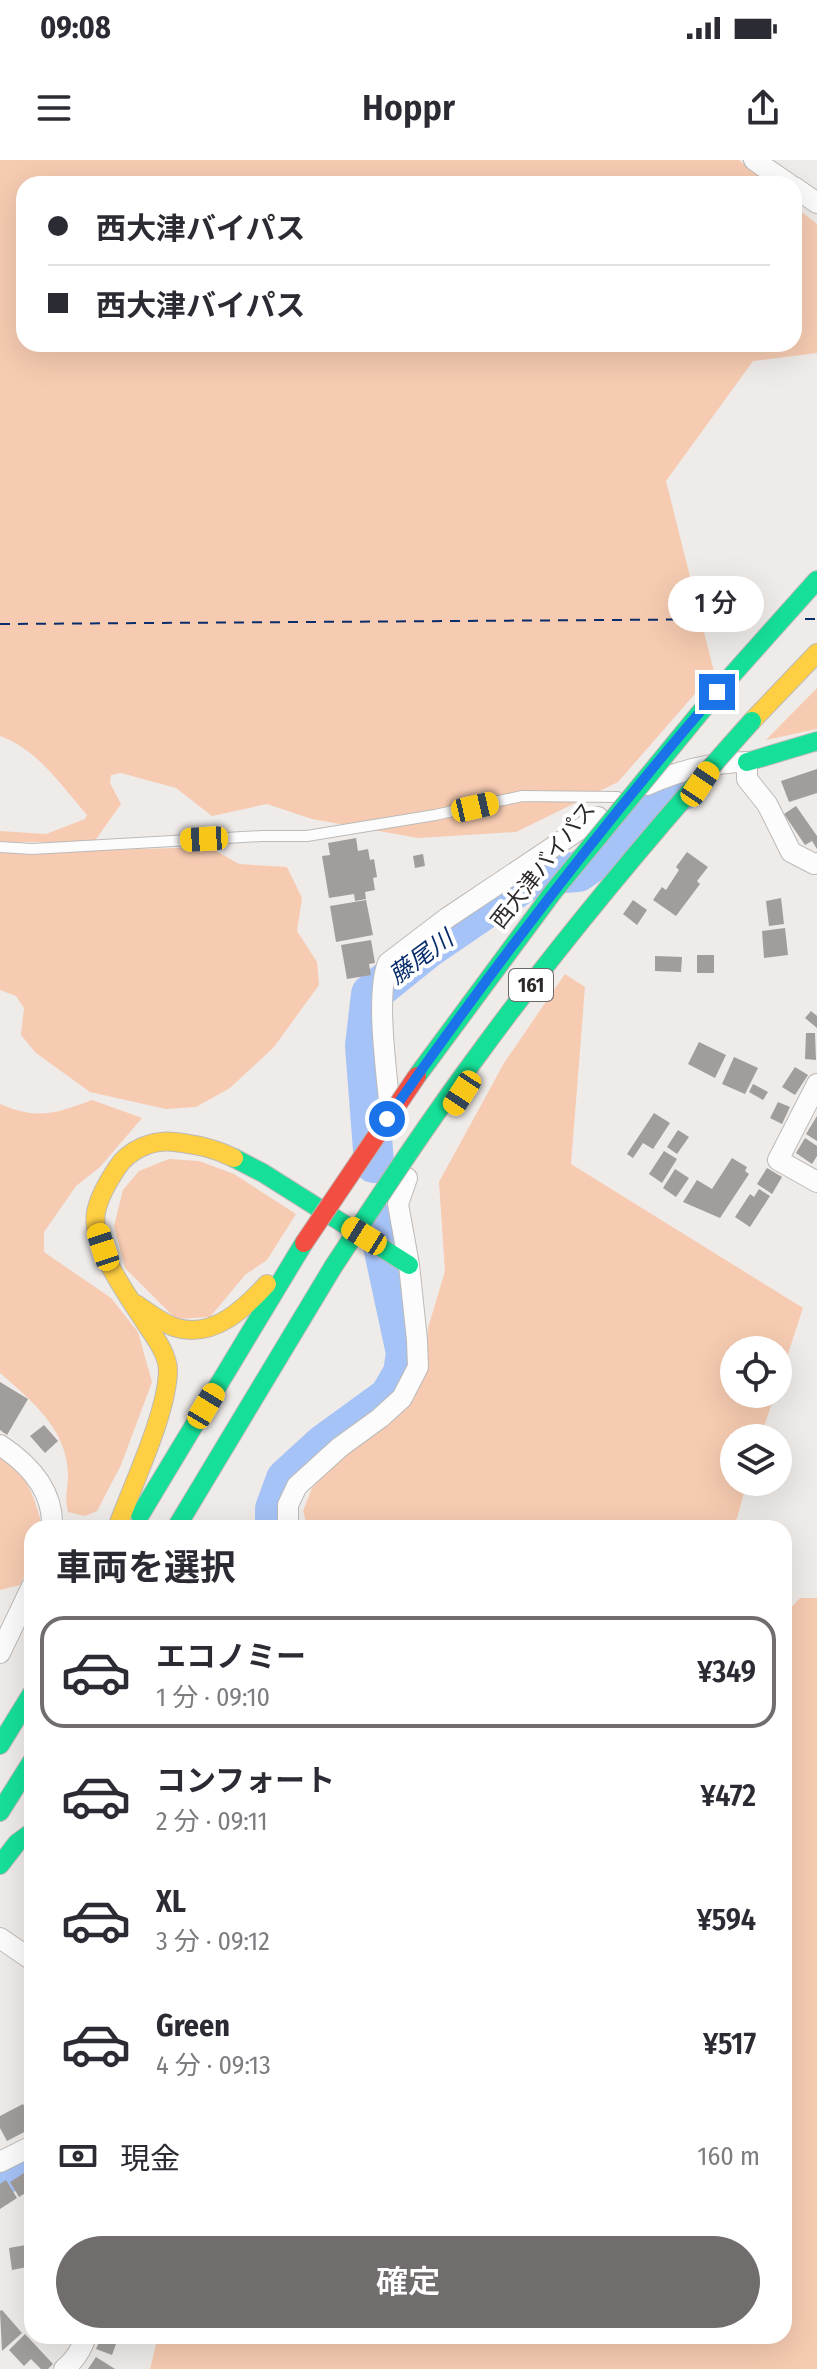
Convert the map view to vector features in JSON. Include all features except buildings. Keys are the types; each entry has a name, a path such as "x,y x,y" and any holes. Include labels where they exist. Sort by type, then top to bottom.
{"main road":[{"name":"西大津バイパス","path":"138,1520 304,1243 471,999 599,831 817,580"},
{"name":"161","path":"181,1520 333,1267 445,1100 502,1022 625,867 752,721 817,653"},
{"path":"747,762 817,741"},
{"path":"120,1520 164,1400 168,1368 160,1345 109,1266 97,1229 96,1213 109,1180 121,1162 138,1148 167,1141 209,1146 263,1173 405,1262"},
{"path":"135,1304 178,1329 204,1330 234,1316 304,1243"},
{"path":"0,1745 24,1706"},
{"path":"0,1812 24,1774"},
{"path":"0,1865 24,1838"}],"street":[{"path":"754,160 777,176"},
{"path":"288,1520 288,1505 297,1486 402,1398 418,1367 398,1204 382,1019 388,963 421,937 592,823 620,797 679,771 713,764 747,762 747,779 767,804 791,852 817,863"},
{"path":"398,1204 409,1173 533,987 687,803 713,764"},
{"path":"817,1084 778,1160 817,1182"},
{"path":"0,1445 24,1463 46,1491 51,1520"},
{"path":"0,1653 24,1603"},
{"path":"0,1938 24,1954"},
{"path":"0,2162 24,2150"},
{"path":"64,2369 84,2344"}],"lane":[{"path":"0,847 32,849 307,836 435,815 522,796 620,797"}],"shaded area":[{"path":"0,160 739,160 758,176 16,176 16,352 802,352 802,212 817,224 817,353 753,361 666,481 714,672 618,782 516,832 418,838 312,819 267,804 212,816 176,788 121,773 111,775 110,783 121,804 94,842 0,842 0,831 46,834 85,819 87,815 37,759 0,736"},
{"path":"817,688 817,729 766,740"},
{"path":"209,847 239,864 287,867 302,898 297,931 317,962 319,985 274,1047 230,1088 196,1107 166,1109 90,1092 36,1053 21,1035 24,1008 16,996 0,990 0,853"},
{"path":"565,974 585,987 571,1164 803,1308 792,1341 792,1336 720,1336 720,1408 770,1408 765,1424 720,1424 720,1496 743,1496 736,1520 306,1520 303,1511 312,1488 340,1459 413,1401 426,1367 428,1328 445,1271 439,1182 504,1063"},
{"path":"92,1100 142,1118 100,1167 76,1186 44,1232 44,1252 111,1298 138,1332 152,1382 121,1465 97,1511 85,1516 68,1512 66,1459 55,1430 35,1405 0,1373 0,1104 25,1112 46,1113"},
{"path":"169,1159 199,1161 234,1174 296,1214 267,1260 245,1275 210,1317 176,1319 125,1268 114,1226 123,1190 139,1171"},
{"path":"0,1454 17,1469 28,1485 40,1520 24,1520 24,1577 20,1585 0,1590"},
{"path":"800,1598 817,1598 817,2369 150,2369 156,2344 792,2344 792,1607"}],"waterway":[{"name":"藤尾川","path":"374,1163 365,1046 371,994 428,948 535,875 578,872 607,852 646,808 683,790"},
{"name":"藤尾川","path":"275,1520 275,1509 286,1479 323,1445 389,1397 403,1373 406,1353 378,1223"},
{"name":"藤尾川","path":"0,2176 24,2166"}],"ferry route":[{"path":"0,624 759,619"},
{"path":"805,619 817,619"}],"traffic: fast":[{"path":"717,692 817,580"},
{"path":"417,1076 553,892 717,692"},
{"path":"333,1267 462,1077 545,966 681,801 752,721"},
{"path":"747,762 817,741"},
{"path":"234,1158 409,1265"},
{"path":"140,1515 304,1243"},
{"path":"181,1520 333,1267"},
{"path":"0,1745 24,1706"},
{"path":"0,1812 24,1774"},
{"path":"0,1865 24,1838"}],"traffic: slow":[{"path":"752,721 817,653"},
{"path":"120,1520 162,1408 168,1371 161,1348 105,1256 96,1226 97,1206 122,1161 151,1144 167,1141 191,1144 234,1158"},
{"path":"136,1304 174,1327 201,1329 226,1320 267,1284"}],"traffic: jam":[{"path":"304,1243 417,1076"}],"route":[{"path":"387,1119 471,999 575,862 717,692"}]}
